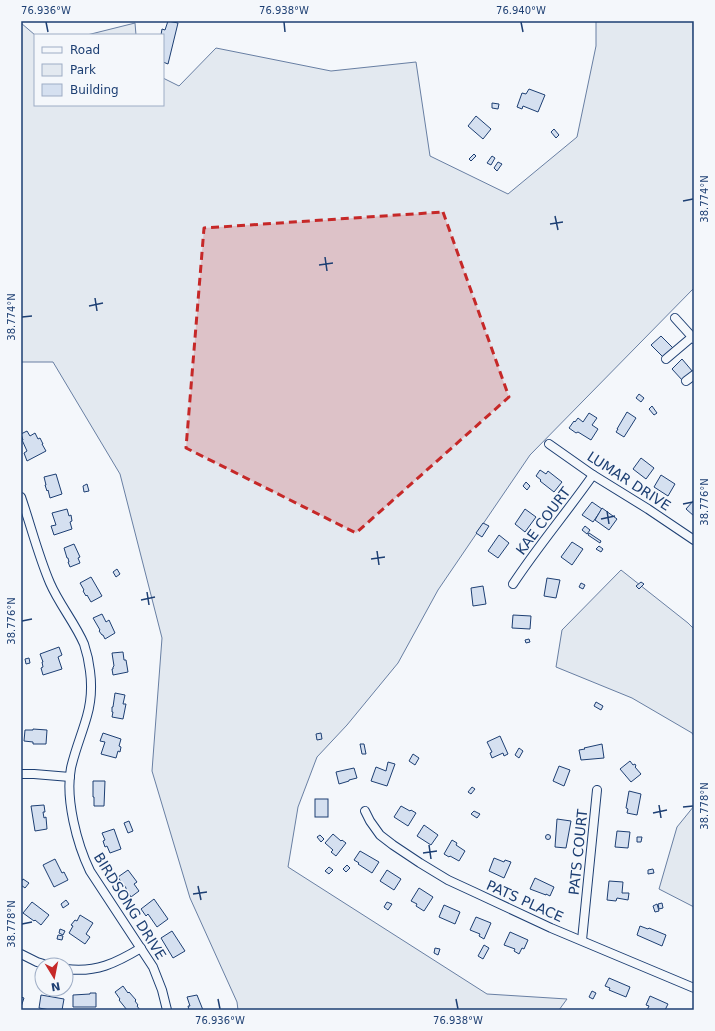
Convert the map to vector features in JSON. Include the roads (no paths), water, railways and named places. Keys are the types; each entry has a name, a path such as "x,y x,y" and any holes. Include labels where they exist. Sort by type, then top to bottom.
{"street":[{"path":"666,359 693,338 675,318"},
{"path":"686,381 694,374"},
{"name":"LUMAR DRIVE","path":"549,444 593,475 653,512 694,540"},
{"name":"KAE COURT","path":"513,584 545,538 593,475"},
{"name":"BIRDSONG DRIVE","path":"21,497 50,583 83,644 90,670 90,705 76,748 70,777 71,809 78,842 90,871 153,967 164,995 167,1010"},
{"path":"21,774 70,777"},
{"name":"PATS COURT","path":"582,940 597,790"},
{"name":"PATS PLACE","path":"366,811 370,821 380,835 420,863 448,880 551,928 694,988"},
{"path":"74,969 108,965 141,948"},
{"path":"21,954 34,960"}]}
